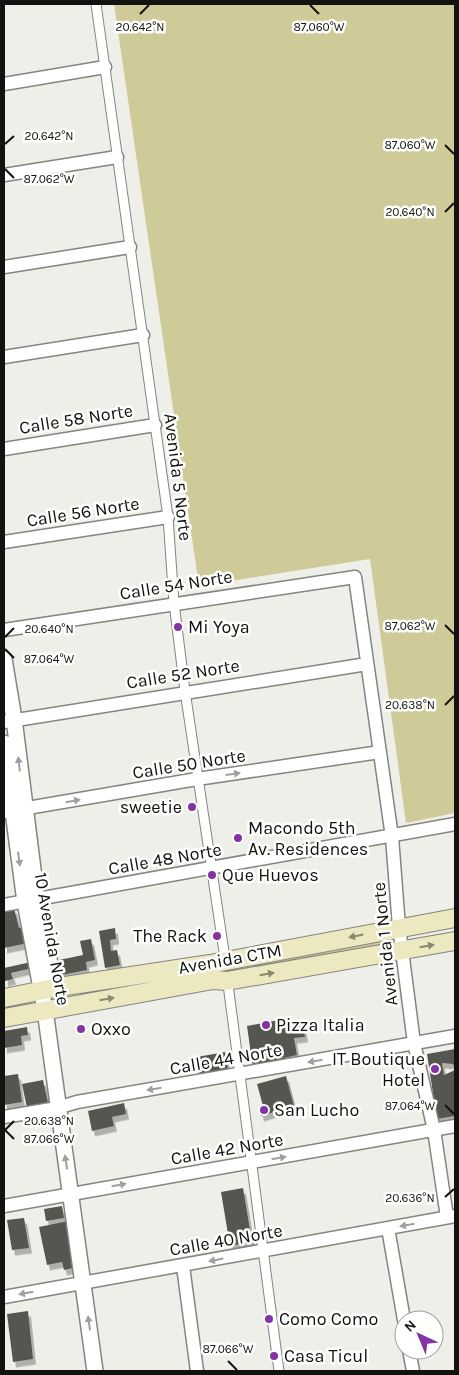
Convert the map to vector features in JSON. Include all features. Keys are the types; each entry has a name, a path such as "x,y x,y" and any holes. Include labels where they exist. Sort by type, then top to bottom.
{"main road":[{"name":"Avenida CTM","path":"4,998 48,989 219,971 399,928 455,918"},
{"path":"4,1018 219,971 402,950 455,941"}],"street":[{"name":"Avenida 5 Norte","path":"96,4 168,517 174,603 210,869 219,971 239,1075 279,1371"},
{"path":"4,84 105,67"},
{"path":"4,175 117,157"},
{"path":"4,267 130,246"},
{"path":"4,357 142,335"},
{"name":"Calle 58 Norte","path":"4,449 155,425"},
{"name":"Calle 56 Norte","path":"4,542 168,517"},
{"name":"Calle 54 Norte","path":"4,630 355,577"},
{"name":"Avenida 1 Norte","path":"355,577 392,837 399,928 414,1043 451,1217"},
{"path":"4,659 14,811"},
{"name":"Calle 52 Norte","path":"9,720 367,664"},
{"path":"4,743 14,811"},
{"name":"Calle 50 Norte","path":"14,811 197,779 380,752"},
{"name":"10 Avenida Norte","path":"14,811 52,1009 57,1108 71,1194 89,1282 95,1371"},
{"name":"Calle 48 Norte","path":"4,905 392,837 455,824"},
{"name":"Calle 44 Norte","path":"4,1117 57,1108 73,1103 455,1036"},
{"name":"Calle 42 Norte","path":"4,1206 455,1126"},
{"name":"Calle 40 Norte","path":"4,1297 451,1217"},
{"path":"388,1228 402,1310"},
{"path":"183,1266 197,1371"}],"shaded area":[{"path":"114,4 455,4 455,813 406,823 370,559 199,586"},
{"path":"392,938 395,944 248,971 246,967 247,963"}],"building":[{"path":"14,908 19,928 24,927 28,943 4,948 4,910"},
{"path":"115,928 116,939 110,940 111,951 117,950 120,965 105,968 99,931"},
{"path":"91,939 95,960 86,962 87,970 62,975 59,960 83,955 80,941"},
{"path":"31,962 33,968 11,973 13,979 5,981 4,968"},
{"path":"279,1020 280,1028 303,1025 305,1037 294,1038 297,1055 284,1058 285,1065 253,1068 247,1026"},
{"path":"27,1027 28,1035 21,1036 22,1045 4,1048 4,1031"},
{"path":"455,1049 455,1069 453,1064 442,1063 444,1075 455,1070 455,1116 437,1119 427,1054"},
{"path":"225,1052 228,1069 199,1074 197,1057"},
{"path":"18,1074 22,1102 4,1105 4,1076"},
{"path":"286,1076 294,1106 261,1116 259,1107 263,1106 257,1084"},
{"path":"43,1080 48,1103 27,1108 22,1084"},
{"path":"124,1103 126,1114 112,1117 114,1126 92,1131 88,1111"},
{"path":"243,1188 252,1242 230,1246 221,1192"},
{"path":"62,1206 64,1218 46,1221 44,1209"},
{"path":"24,1218 29,1248 12,1250 7,1220"},
{"path":"68,1221 77,1267 64,1270 62,1262 47,1265 39,1227"},
{"path":"28,1311 33,1359 13,1362 7,1314"}],"place":[{"name":"Mi Yoya","path":"178,627"},
{"name":"sweetie","path":"192,807"},
{"name":"Macondo 5th Av. Residences","path":"238,838"},
{"name":"Que Huevos","path":"212,875"},
{"name":"The Rack","path":"217,936"},
{"name":"Pizza Italia","path":"266,1025"},
{"name":"Oxxo","path":"81,1029"},
{"name":"IT Boutique Hotel","path":"435,1069"},
{"name":"San Lucho","path":"264,1110"},
{"name":"Como Como","path":"269,1319"},
{"name":"Casa Ticul","path":"274,1356"}]}
